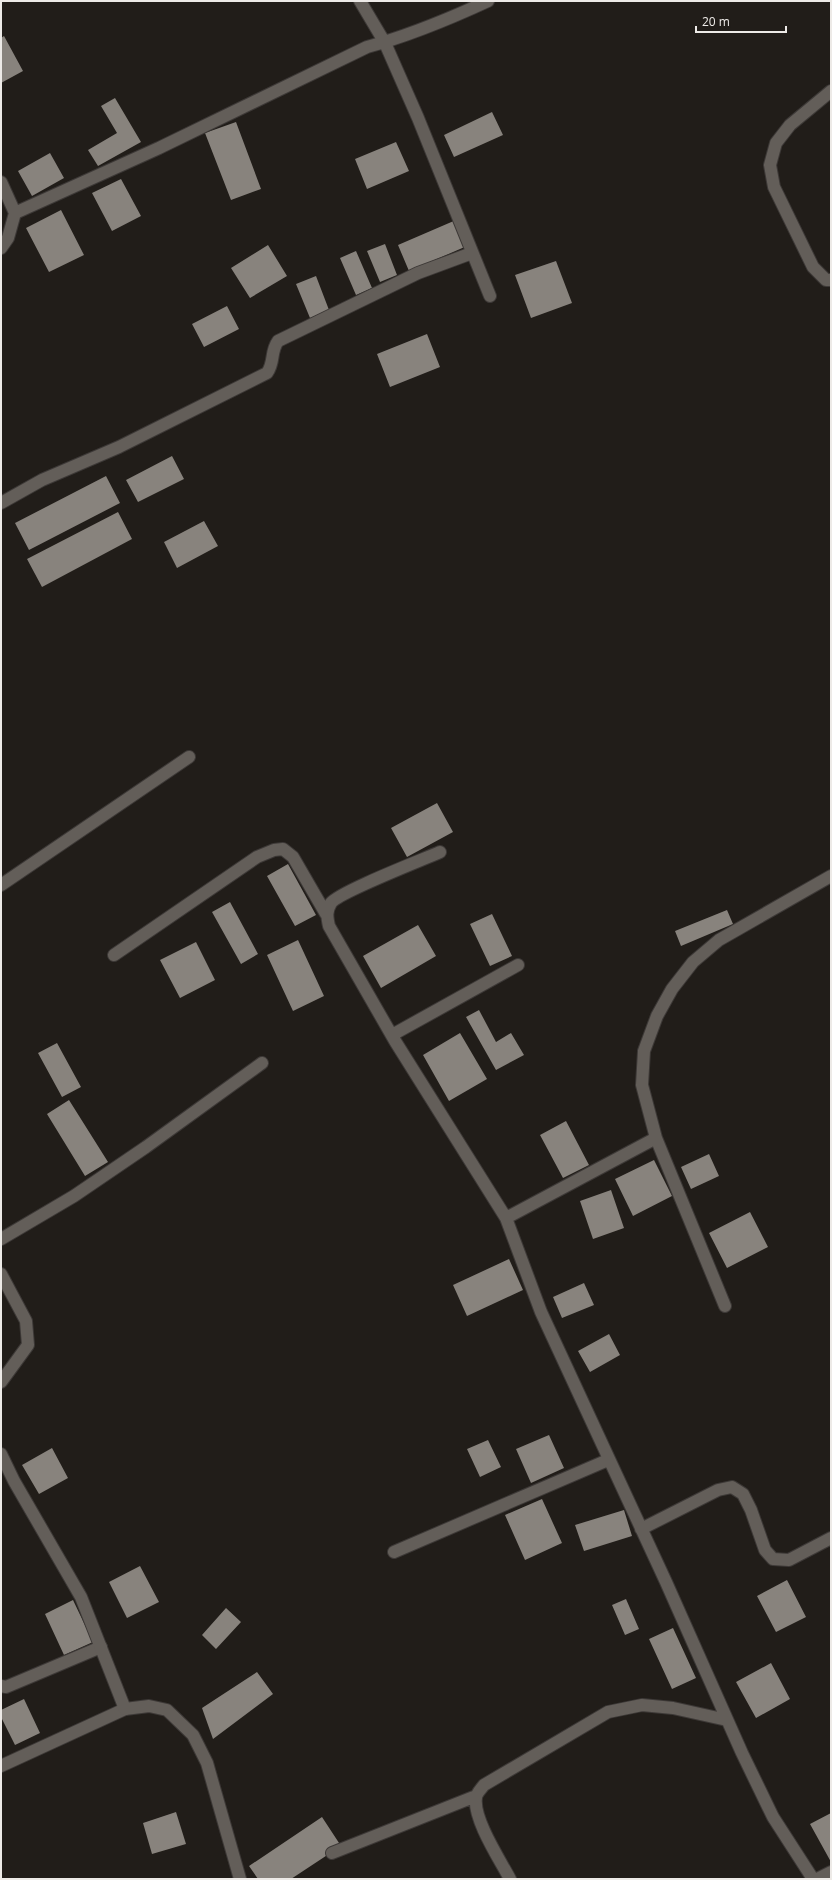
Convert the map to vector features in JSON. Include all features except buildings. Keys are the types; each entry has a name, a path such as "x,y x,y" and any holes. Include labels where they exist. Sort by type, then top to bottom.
{"street":[{"path":"360,1 385,42 418,118 490,296"},
{"path":"15,213 159,148 367,47 385,42 454,16 488,1"},
{"path":"831,91 790,125 776,143 770,165 774,187 814,267 826,280 831,280"},
{"path":"1,182 15,213 8,238 1,248"},
{"path":"1,503 42,480 120,447 267,372 271,367 273,348 278,341 418,274 472,253"},
{"path":"1,885 189,757"},
{"path":"114,955 257,857 274,850 283,849 293,857 326,914 329,926 392,1035 506,1218 541,1312 727,1720 773,1817 813,1879"},
{"path":"326,914 332,901 347,892 440,852"},
{"path":"725,1306 656,1138 642,1085 644,1051 657,1016 672,989 692,962 719,940 831,876"},
{"path":"392,1035 518,965"},
{"path":"1,1239 74,1196 146,1147 262,1063"},
{"path":"506,1218 656,1138"},
{"path":"1,1274 26,1321 28,1345 1,1382"},
{"path":"1,1454 14,1481 81,1597 125,1709"},
{"path":"394,1552 608,1460"},
{"path":"641,1529 718,1490 732,1487 743,1494 751,1510 765,1550 773,1559 789,1560 831,1538"},
{"path":"1,1686 6,1687 101,1647"},
{"path":"510,1879 480,1823 475,1808 476,1796 484,1785 608,1712 642,1705 673,1708 727,1720"},
{"path":"1,1766 125,1709 149,1706 167,1710 192,1735 207,1763 240,1879"},
{"path":"332,1853 476,1796"},
{"path":"817,1879 831,1872"}]}
